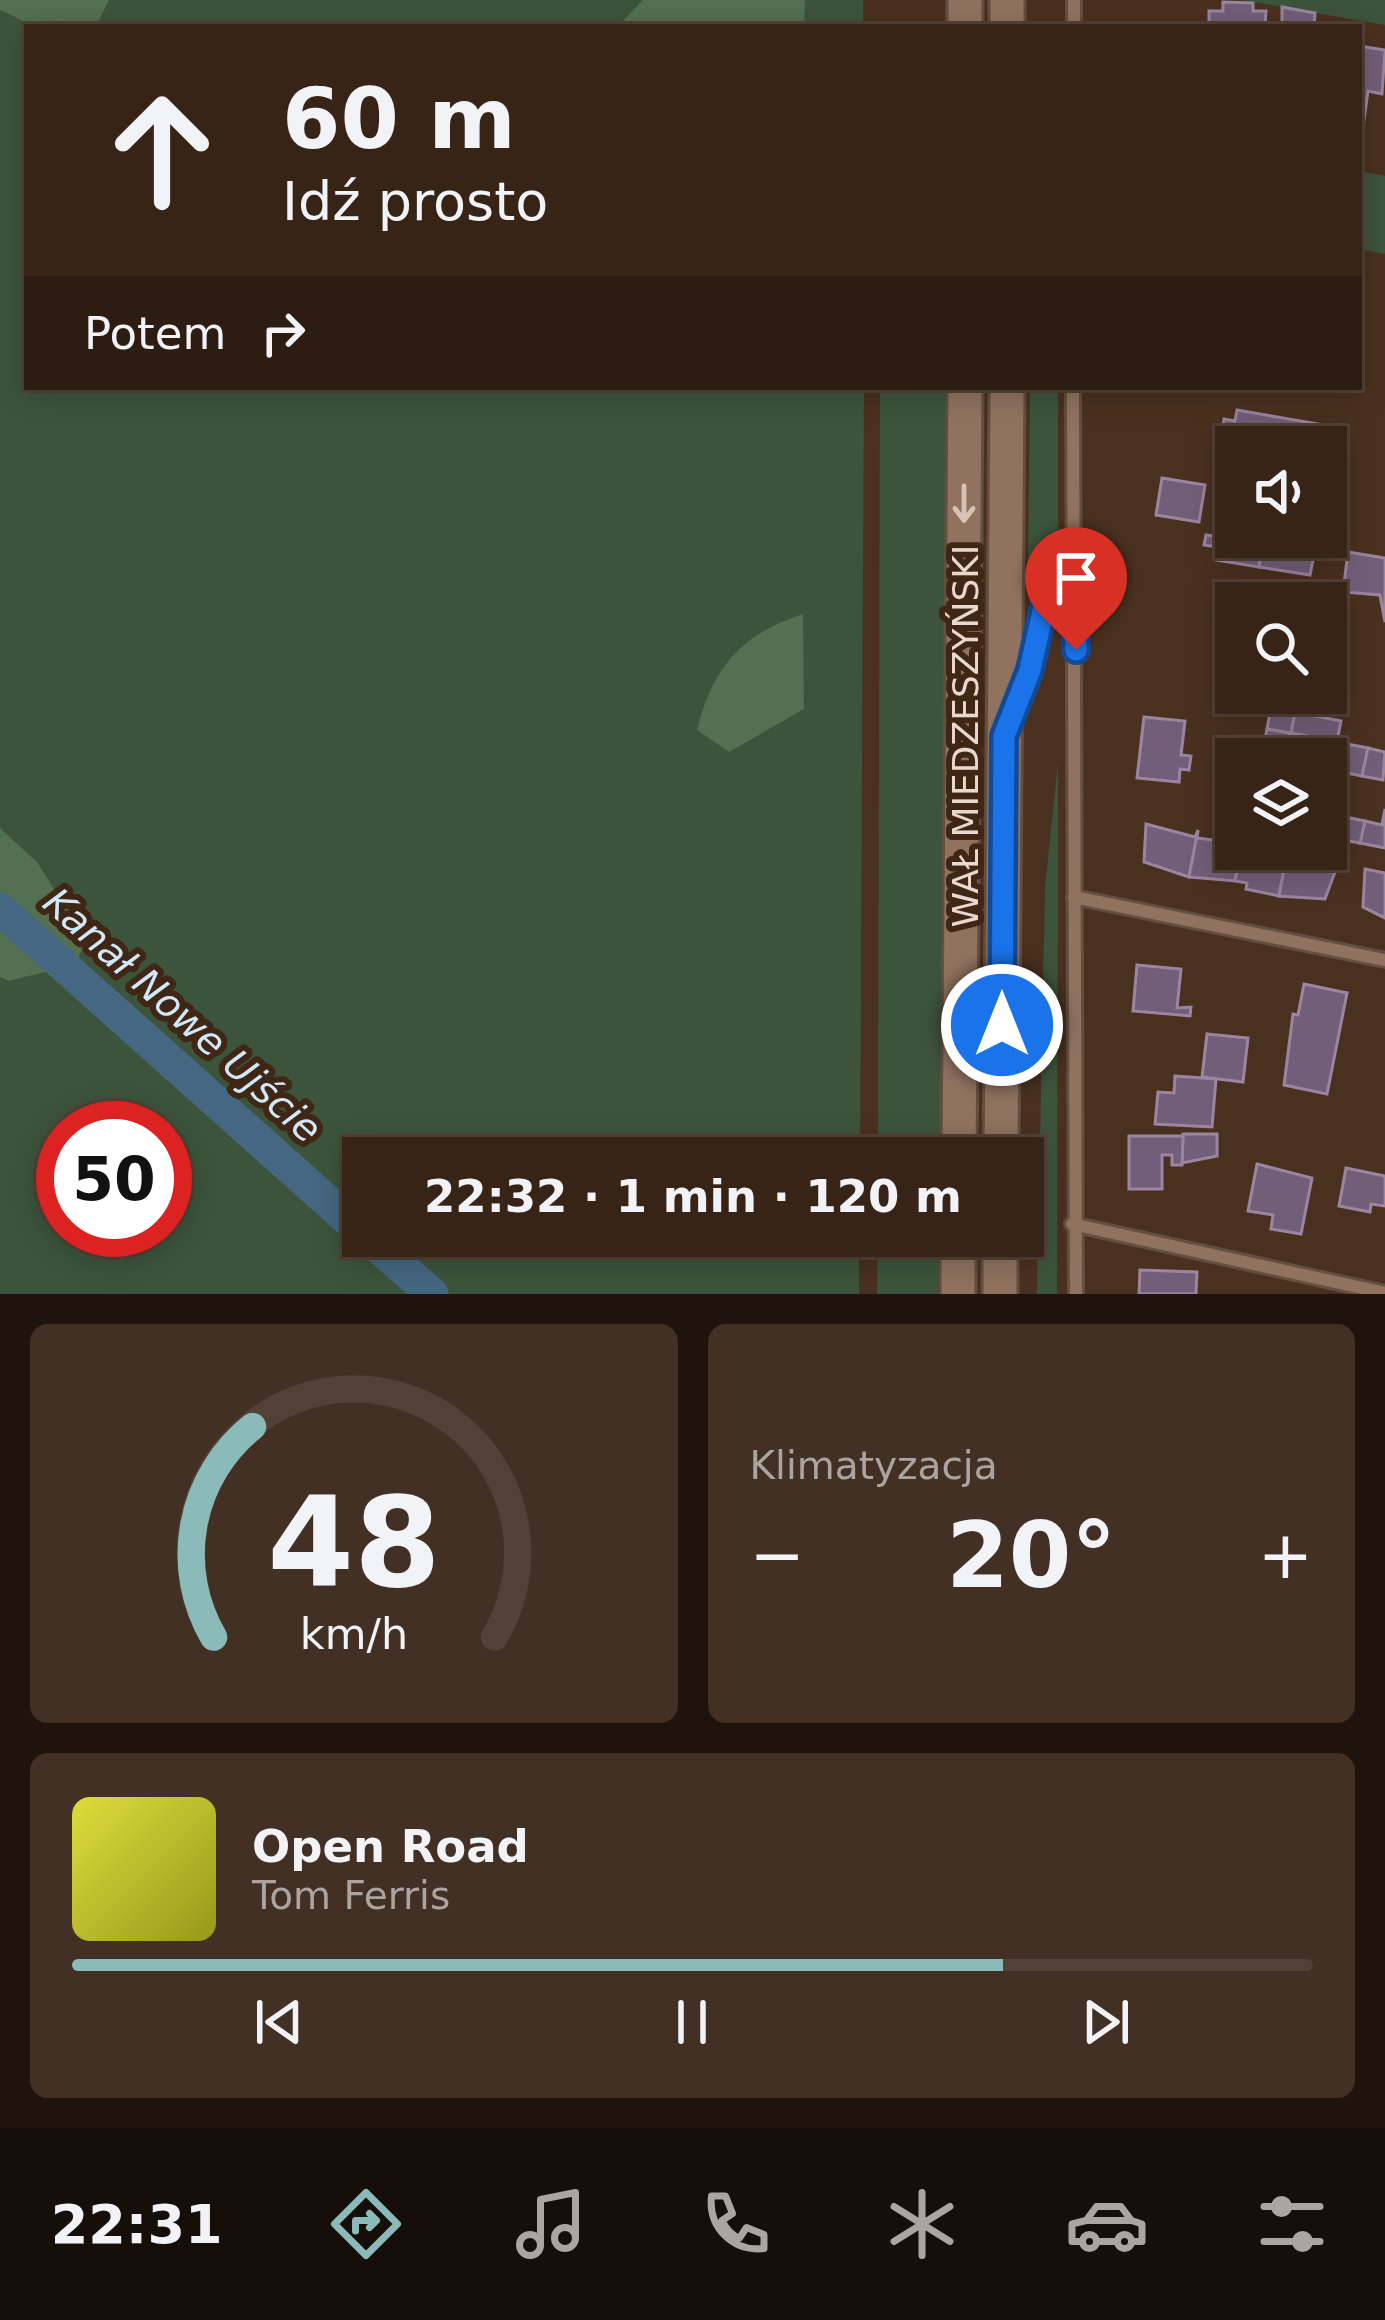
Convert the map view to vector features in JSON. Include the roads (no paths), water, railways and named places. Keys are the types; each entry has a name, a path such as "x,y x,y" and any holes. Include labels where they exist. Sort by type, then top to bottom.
{"main road":[{"name":"WAŁ MIEDZESZYŃSKI","path":"959,1137 964,390"},
{"name":"WAŁ MIEDZESZYŃSKI","path":"1001,1137 1006,390"},
{"path":"958,1257 958,1294"},
{"path":"1000,1257 1000,1294"}],"lane":[{"path":"1072,390 1072,1224 1076,1294"},
{"path":"1004,736 1030,670 1046,598 1074,556"},
{"path":"1075,897 1385,960"},
{"path":"1072,1224 1385,1293"}],"waterway":[{"name":"Kanał Nowe Ujście","path":"0,909 342,1214"},
{"name":"Kanał Nowe Ujście","path":"390,1257 432,1294"}]}
